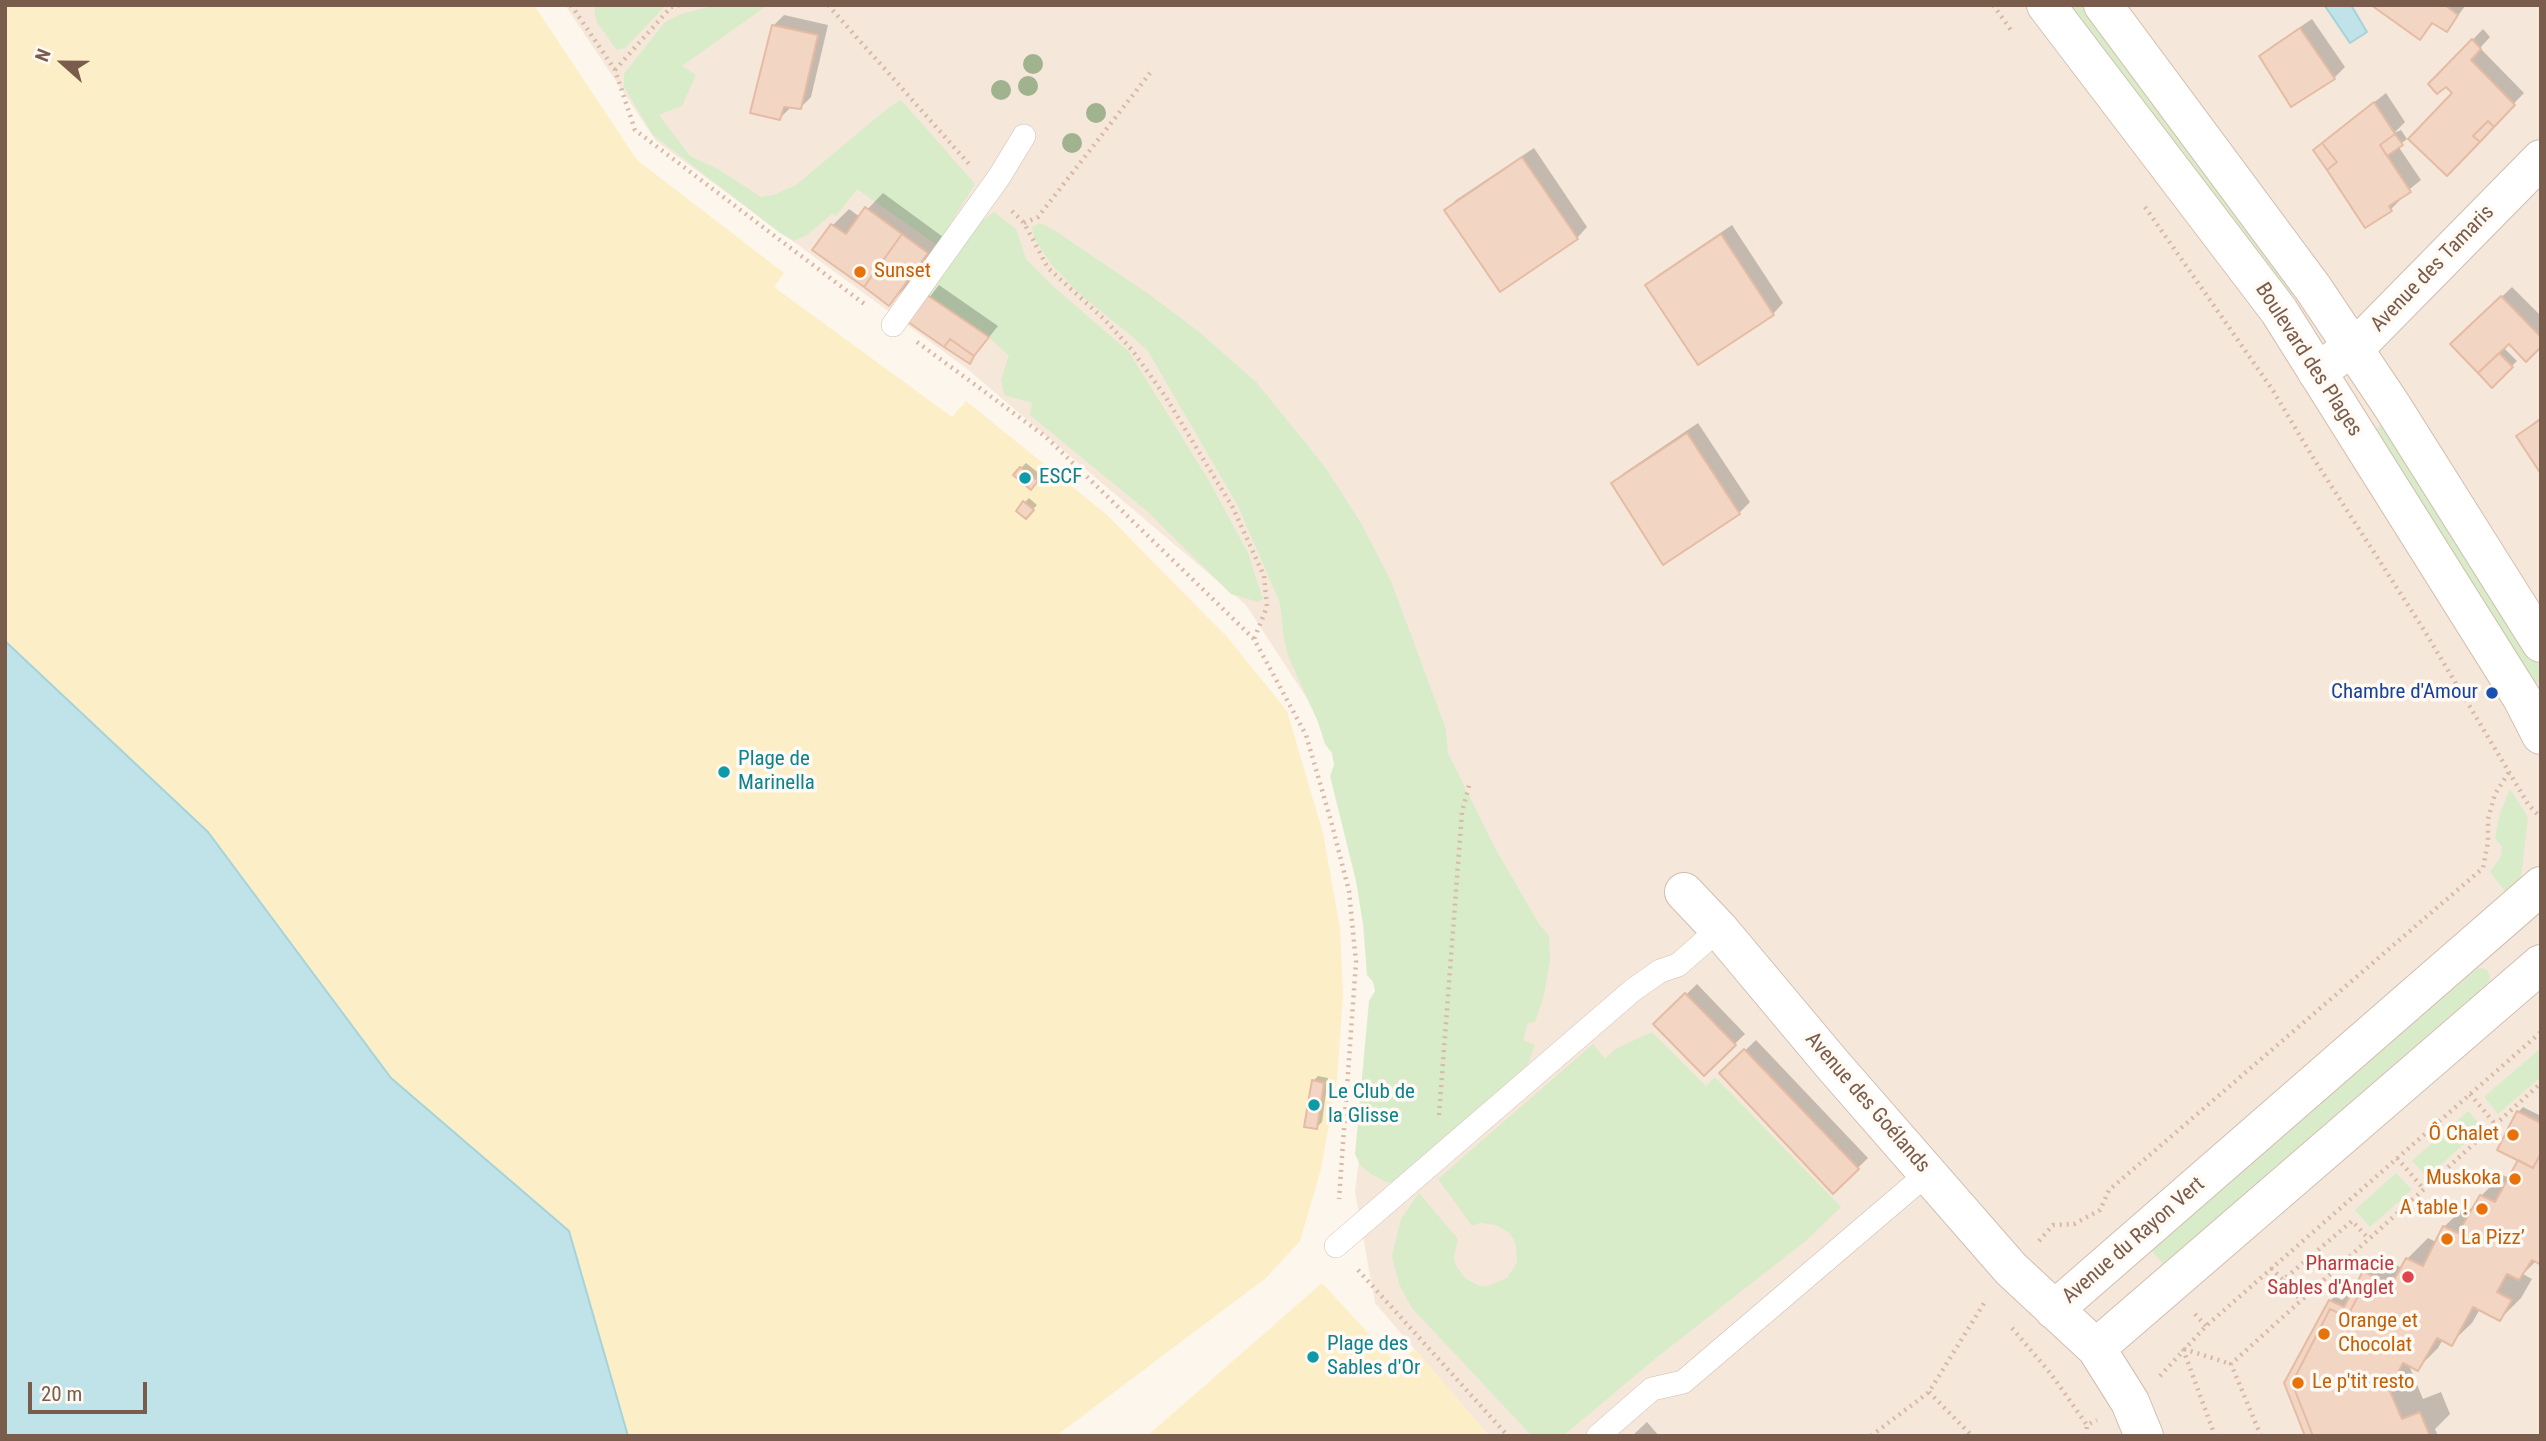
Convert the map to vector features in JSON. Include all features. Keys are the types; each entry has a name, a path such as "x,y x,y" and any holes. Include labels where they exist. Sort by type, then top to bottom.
{"street":[{"name":"Boulevard des Plages","path":"2046,5 2279,311 2522,698 2541,735"},
{"name":"Boulevard des Plages","path":"2103,5 2313,288 2541,643"},
{"name":"Avenue des Tamaris","path":"2317,372 2364,339 2541,159"},
{"name":"Avenue du Rayon Vert","path":"2144,1436 2130,1402 2095,1348 2054,1310 2541,886"},
{"name":"Avenue des Goélands","path":"1684,892 1719,929 2011,1269 2054,1310"},
{"path":"2095,1348 2541,964"}],"lane":[{"path":"893,325 995,183 1024,136"},
{"path":"1336,1246 1633,990 1660,971 1678,965 1719,929"},
{"path":"1598,1436 1652,1389 1683,1382 1928,1174"}],"path":[{"path":"571,5 615,70 635,130 1046,437 1254,639 1306,735 1349,891 1356,962 1336,1246 1508,1436"},
{"path":"615,70 671,7 680,5"},
{"path":"828,5 995,183 1013,212 1024,223 1048,268 1105,320 1132,350 1165,396 1233,508 1264,576 1267,607 1254,639"},
{"path":"1993,5 2017,37"},
{"path":"1024,223 1038,217 1150,73"},
{"path":"2139,198 2272,389 2424,630 2528,804 2541,818"},
{"path":"2031,1249 2053,1225 2074,1224 2100,1210 2109,1190 2483,868 2491,806 2509,772"},
{"path":"1433,1163 1439,1124 1462,812 1470,782"},
{"path":"2157,1379 2183,1349 2272,1268 2541,1032"},
{"path":"2231,1364 2541,1083"},
{"path":"2470,1094 2495,1124"},
{"path":"2397,1158 2423,1188"},
{"path":"2283,1280 2351,1221 2368,1238"},
{"path":"2272,1268 2300,1299"},
{"path":"1871,1436 1929,1392 1992,1291"},
{"path":"1987,1299 1995,1308"},
{"path":"2011,1327 2051,1374 2087,1425 2086,1436"},
{"path":"2183,1349 2231,1364"},
{"path":"2183,1349 2215,1436"},
{"path":"2231,1364 2261,1436"},
{"path":"1929,1392 1972,1436"},
{"path":"2087,1425 2105,1416"}],"shaded area":[{"path":"565,5 2541,5 2541,1436 1489,1436 1375,1303 1355,1192 1382,963 1330,734 1246,605 966,368 656,141"}],"green space":[{"path":"594,5 666,5 625,48 617,50 596,21"},
{"path":"715,5 768,5 682,66 696,75 682,106 659,115 690,156 718,169 761,197 773,195 796,185 901,100 975,184 937,245 857,189 836,216 833,213 807,235 794,241 653,135 624,87 624,74 665,22 681,14"},
{"path":"2066,5 2090,5 2300,288 2284,299"},
{"path":"994,212 1016,229 1026,259 1129,352 1208,479 1248,553 1263,599 1258,602 1231,594 1148,512 1030,415 1032,403 1004,395 1001,379 1009,356 989,337 927,295 971,230"},
{"path":"1040,223 1150,295 1198,331 1256,382 1325,467 1361,523 1391,581 1446,729 1448,753 1495,848 1539,924 1549,936 1550,961 1544,995 1535,1022 1528,1023 1523,1040 1535,1045 1528,1064 1473,1117 1395,1183 1386,1182 1371,1174 1361,1166 1355,1154 1369,1001 1375,991 1373,982 1367,975 1356,881 1330,776 1334,765 1332,753 1325,744 1289,658 1280,603 1238,506 1148,351 1082,296 1051,264 1034,238 1032,227"},
{"path":"2385,422 2464,542 2541,668 2541,681 2531,686 2371,432"},
{"path":"2510,789 2528,817 2521,878 2508,895 2490,872 2501,856 2502,847 2495,838 2499,816"},
{"path":"2477,969 2487,970 2489,982 2163,1264 2152,1251"},
{"path":"1652,1032 1706,1086 1715,1077 1841,1207 1808,1239 1656,1358 1563,1436 1532,1436 1412,1308 1399,1284 1392,1256 1401,1219 1419,1193 1458,1239 1454,1258 1456,1266 1466,1279 1480,1286 1488,1286 1507,1278 1517,1262 1513,1238 1496,1225 1480,1223 1472,1226 1438,1179 1593,1044 1605,1059 1615,1049"},
{"path":"2541,1048 2541,1077 2498,1114 2484,1097"},
{"path":"2468,1111 2483,1127 2427,1177 2412,1161"},
{"path":"2396,1173 2412,1190 2370,1227 2355,1210"}],"sand":[{"name":"Plage de Marinella","path":"5,5 534,5 637,160 784,273 774,287 952,417 966,401 1106,514 1228,638 1287,711 1323,833 1340,928 1343,996 1337,1080 1321,1169 1300,1241 1266,1278 1056,1436 628,1436 569,1231 391,1078 208,832 5,641"},
{"name":"Plage des Sables d'Or","path":"1322,1283 1397,1364 1415,1349 1489,1436 1147,1436"}],"water":[{"path":"2351,5 2367,32 2350,43 2325,6"},
{"path":"5,641 208,832 391,1078 569,1231 628,1436 5,1436"}],"building":[{"path":"2371,5 2445,5 2458,15 2447,32 2432,23 2420,40"},
{"path":"772,25 818,35 801,109 784,107 780,120 750,113"},
{"path":"2300,28 2335,79 2291,107 2259,56"},
{"path":"2472,39 2481,49 2471,60 2515,105 2494,127 2488,121 2473,136 2480,142 2447,176 2408,139 2452,93 2446,87 2437,94 2428,84"},
{"path":"2374,102 2395,134 2380,145 2411,192 2389,206 2392,211 2365,228 2327,170 2337,162 2322,143"},
{"path":"2488,121 2494,127 2480,142 2473,136"},
{"path":"2395,134 2403,145 2387,156 2380,145"},
{"path":"2322,143 2337,162 2327,170 2313,150"},
{"path":"1522,157 1578,239 1500,292 1444,210"},
{"path":"865,207 902,234 864,287 812,250 831,224 846,234"},
{"path":"902,234 928,253 889,306 864,287"},
{"path":"1721,234 1774,315 1698,365 1645,285"},
{"path":"927,295 989,337 974,356 950,339 944,347 908,322"},
{"path":"2501,296 2541,337 2541,347 2526,362 2509,344 2478,373 2450,344"},
{"path":"950,339 974,356 970,364 944,347"},
{"path":"2499,353 2513,367 2492,388 2478,373"},
{"path":"2541,419 2541,474 2516,436"},
{"path":"1687,433 1740,514 1663,565 1611,483"},
{"name":"ESCF","path":"1020,467 1038,481 1031,490 1013,475"},
{"name":"ESCF","path":"1023,501 1034,510 1026,519 1016,511"},
{"path":"1685,993 1736,1045 1704,1076 1653,1024"},
{"path":"1744,1049 1859,1169 1833,1194 1719,1073"},
{"name":"Le Club de la Glisse","path":"1312,1080 1324,1083 1317,1129 1304,1127"},
{"path":"2517,1111 2541,1123 2541,1153 2533,1168 2497,1150"},
{"path":"2541,1153 2541,1265 2532,1260 2519,1280 2507,1274 2497,1292 2512,1300 2500,1321 2473,1307 2452,1346 2437,1338 2418,1371 2403,1363 2389,1389 2402,1419 2420,1412 2430,1436 2313,1436 2292,1383 2330,1309 2347,1317 2366,1281 2388,1291 2406,1258 2423,1266 2443,1226 2458,1233 2480,1195 2495,1202 2518,1160 2533,1168"},
{"path":"2363,1271 2391,1286 2388,1291 2366,1281 2347,1317 2330,1309 2292,1383 2313,1436 2305,1436 2284,1383 2329,1300 2344,1307"}],"place":[{"name":"Sunset","path":"860,272"},
{"name":"ESCF","path":"1025,478"},
{"name":"Chambre d'Amour","path":"2492,693"},
{"name":"Plage de Marinella","path":"724,772"},
{"name":"Le Club de la Glisse","path":"1314,1105"},
{"name":"Ô Chalet","path":"2513,1135"},
{"name":"Muskoka","path":"2515,1179"},
{"name":"A table !","path":"2482,1209"},
{"name":"La Pizz’","path":"2447,1239"},
{"name":"Pharmacie Sables d'Anglet","path":"2408,1277"},
{"name":"Orange et Chocolat","path":"2324,1334"},
{"name":"Plage des Sables d'Or","path":"1313,1357"},
{"name":"Le p'tit resto","path":"2298,1383"}]}
